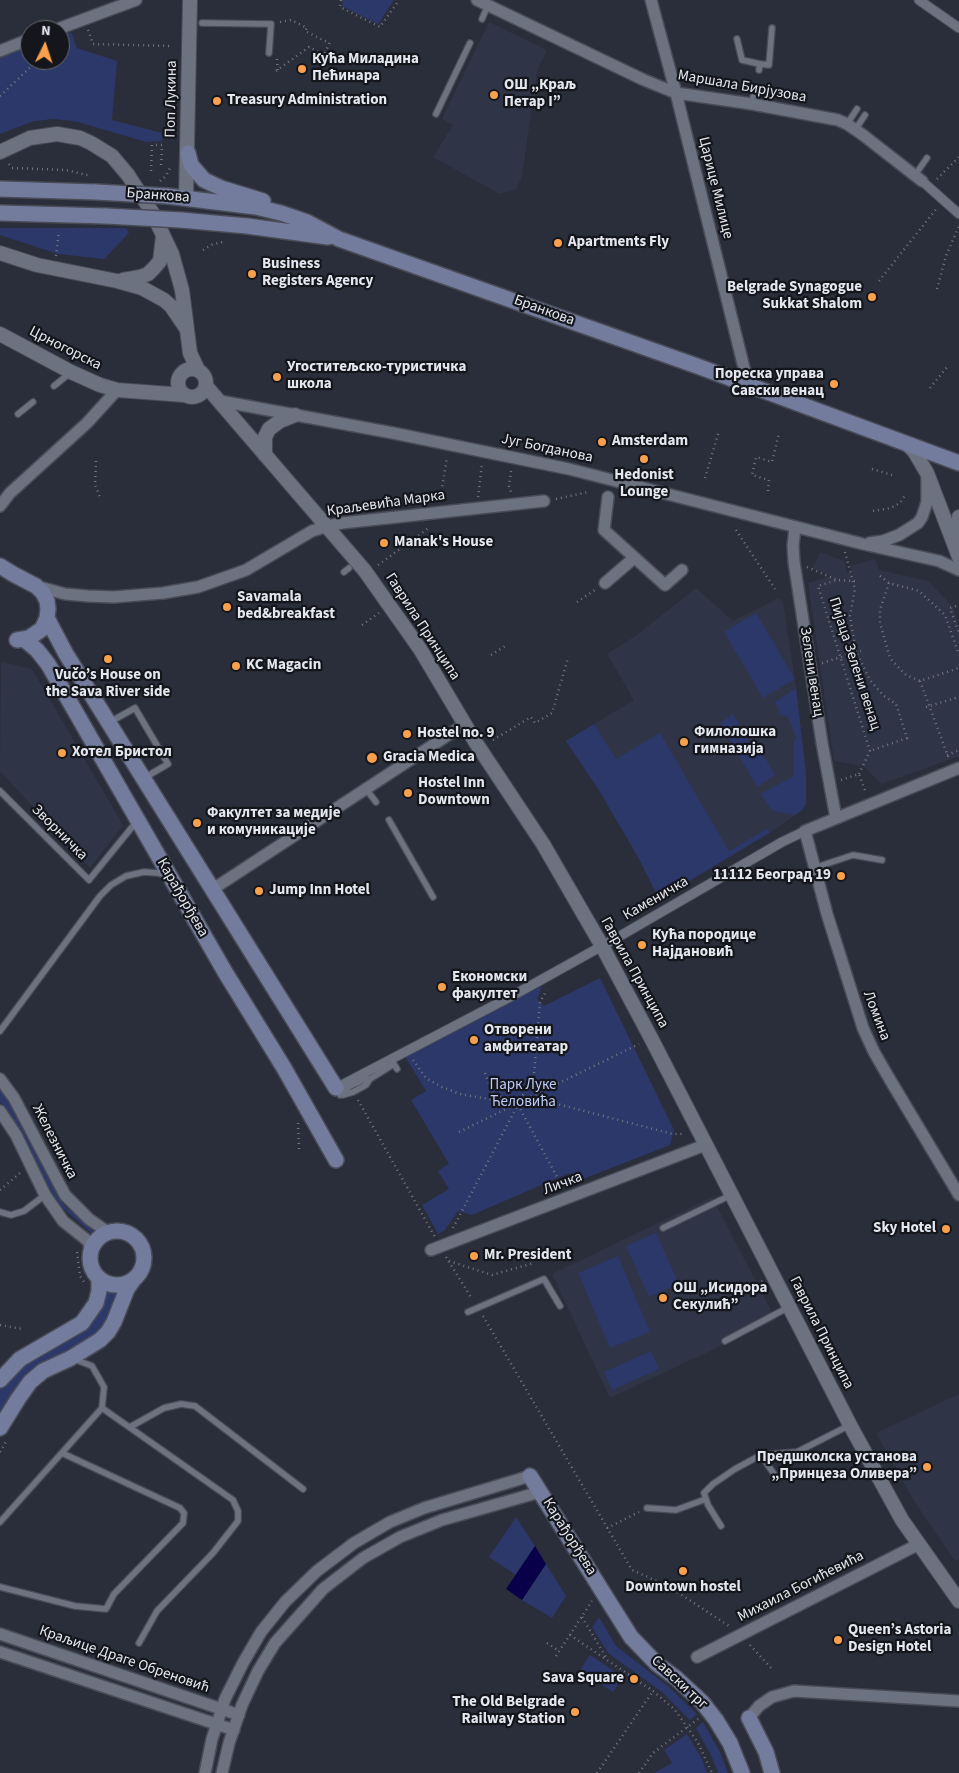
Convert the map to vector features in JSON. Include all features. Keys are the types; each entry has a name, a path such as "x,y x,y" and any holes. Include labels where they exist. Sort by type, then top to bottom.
{"main road":[{"path":"188,153 191,165 204,180 220,188 259,199 281,212"},
{"name":"Бранкова","path":"0,189 96,184 281,212 307,222 339,239 748,384"},
{"name":"Бранкова","path":"0,212 181,220 248,226 339,239"},
{"path":"748,384 959,463"},
{"path":"0,566 43,592 47,600 47,618"},
{"name":"Карађорђева","path":"47,618 44,626 37,634 20,640 37,650 48,664 336,1160"},
{"name":"Карађорђева","path":"47,618 66,654 108,723 336,1088"},
{"path":"0,1428 30,1382 43,1371 71,1358 100,1340 114,1322 127,1289 142,1268 144,1261 142,1249 136,1239 128,1234 109,1233 100,1238 91,1251 92,1268 99,1278 115,1285 134,1279"},
{"path":"0,1380 20,1359 82,1324 96,1303 100,1292 99,1278"},
{"name":"Карађорђева","path":"530,1476 600,1599"},
{"name":"Савски трг","path":"600,1599 642,1649 697,1697 716,1720 730,1743 742,1773"},
{"path":"749,1718 766,1752 772,1773"}],"street":[{"path":"70,24 136,0"},
{"name":"Поп Лукина","path":"186,198 190,0"},
{"name":"Маршала Бирјузова","path":"477,0 644,80 676,93 822,116 851,127 922,181 959,214"},
{"name":"Царице Милице","path":"651,0 748,384"},
{"path":"919,0 959,28"},
{"path":"0,51 20,43"},
{"path":"4,158 20,142 43,135 69,135 92,143 112,156 128,175 152,212 172,254 179,278 190,352 188,374 178,387 220,401"},
{"path":"117,281 148,274 160,261 163,236"},
{"path":"0,253 45,267 117,281 142,288 171,306 186,329"},
{"name":"Црногорска","path":"0,334 71,372 100,385 117,390 196,393"},
{"path":"160,392 171,387 188,374 205,377 196,393"},
{"path":"0,506 7,491 87,423 117,390"},
{"name":"Југ Богданова","path":"220,401 393,433 569,469 863,544 939,561 959,570"},
{"name":"Гаврила Принципа","path":"220,401 365,571 409,634 543,844 602,946 651,1038 850,1425 902,1520 959,1600"},
{"path":"265,455 265,437 269,429 280,421 295,415"},
{"path":"906,443 914,451 927,473 959,557"},
{"name":"Југ Богданова","path":"863,544 884,541 899,535 918,522 922,517 927,502 927,473"},
{"path":"608,496 604,530 665,585 682,570"},
{"name":"Краљевића Марка","path":"30,583 65,594 105,597 140,596 184,590 246,570 312,531 328,526 544,500"},
{"path":"959,517 959,552"},
{"name":"Зелени венац","path":"795,527 794,562 822,743 836,818"},
{"path":"605,583 634,558"},
{"path":"213,889 465,724"},
{"path":"805,831 959,768"},
{"name":"Каменичка","path":"336,1088 557,971 782,842 805,831"},
{"name":"Ломина","path":"805,831 826,914 863,1028 874,1052 959,1195"},
{"name":"Железничка","path":"0,1079 14,1098 65,1195 89,1219 109,1233"},
{"name":"Железничка","path":"0,1110 16,1135 45,1196 63,1221 88,1241 91,1251"},
{"name":"Личка","path":"437,1247 568,1198 703,1139"},
{"path":"205,1773 216,1724 239,1672 261,1632 285,1602 316,1571 354,1542 390,1522 424,1508 530,1476"},
{"path":"222,1773 239,1715 258,1671 275,1643 323,1588 363,1558 400,1537 442,1520 540,1492"},
{"name":"Михаила Богићевића","path":"697,1657 919,1544"},
{"name":"Краљице Драге Обреновић","path":"0,1634 239,1715"},
{"name":"Краљице Драге Обреновић","path":"0,1652 234,1730"},
{"path":"749,1718 759,1706 772,1697 794,1691 959,1702"}],"lane":[{"path":"482,19 488,5"},
{"path":"202,23 271,24 269,53"},
{"path":"737,39 742,60 769,65 772,28"},
{"path":"436,114 470,43"},
{"path":"758,70 760,64"},
{"path":"752,104 754,92"},
{"path":"851,127 857,109"},
{"path":"851,127 865,115"},
{"path":"922,181 927,158"},
{"path":"54,386 71,372"},
{"path":"18,414 33,402"},
{"path":"108,723 135,708 168,764 143,778"},
{"path":"366,789 376,802"},
{"name":"Зворничка","path":"0,790 89,880 138,821"},
{"path":"389,820 433,897"},
{"path":"814,868 853,855 882,860"},
{"path":"0,1031 100,896 111,885 126,876 144,872 170,876"},
{"path":"370,1079 366,1085 356,1091 340,1095 352,1085 370,1079 394,1064 397,1069"},
{"path":"663,1228 731,1195"},
{"path":"0,1212 11,1215 24,1211 45,1196"},
{"path":"468,1312 544,1280 560,1306"},
{"path":"725,1340 789,1307"},
{"path":"0,1522 102,1408 104,1387 92,1366 71,1358"},
{"path":"130,1427 164,1408 181,1404 195,1406 303,1489"},
{"path":"102,1408 233,1500 238,1511 238,1522 213,1553 157,1611 140,1643"},
{"path":"721,1526 704,1493 713,1484 761,1455 797,1452 850,1425"},
{"path":"0,1587 75,1606 106,1609 114,1594 183,1523 184,1513 180,1508 62,1453"},
{"path":"761,1455 774,1474"},
{"path":"647,1508 676,1510 706,1499"}],"path":[{"path":"341,0 340,7 344,11 380,27 398,0"},
{"path":"84,19 93,44 174,46"},
{"path":"271,24 291,20 306,28 305,31 330,42 324,55 309,47 277,72 277,53"},
{"path":"0,96 27,70"},
{"path":"151,171 152,145 162,145 161,167"},
{"path":"922,181 959,157"},
{"path":"4,158 12,168 66,170 96,184"},
{"path":"159,182 171,169 172,163"},
{"path":"879,281 944,200"},
{"path":"936,289 946,256 959,226"},
{"path":"55,258 59,231"},
{"path":"204,250 213,244 224,242"},
{"path":"930,388 948,366"},
{"path":"705,478 719,431"},
{"path":"768,491 769,480 752,475 756,457 772,462 779,433"},
{"path":"442,491 447,456"},
{"path":"96,460 95,485 100,497"},
{"path":"478,491 482,464"},
{"path":"872,469 892,476"},
{"path":"510,490 511,471"},
{"path":"561,498 588,492"},
{"path":"873,511 891,508 900,503 906,494"},
{"path":"377,566 430,526"},
{"path":"736,530 775,589"},
{"path":"845,552 854,580"},
{"path":"794,562 836,580"},
{"path":"880,576 889,583 919,592 945,615 959,655"},
{"name":"Пијаца Зелени венац","path":"836,580 854,580 850,616 856,652 870,680 884,696 896,704 907,738 870,750 818,586 836,580"},
{"path":"577,602 605,583"},
{"path":"889,583 880,610 880,623 884,643 890,658 906,675 920,681 959,668"},
{"path":"956,606 950,608 959,633"},
{"path":"362,625 378,614"},
{"path":"948,623 954,621"},
{"path":"491,655 507,645"},
{"path":"827,661 860,651"},
{"path":"492,740 531,717 535,723 552,713 568,658"},
{"path":"920,681 947,755 959,750"},
{"path":"928,707 959,697"},
{"path":"866,793 859,774 870,750"},
{"path":"838,781 859,774"},
{"path":"437,1247 450,1232 534,1074 540,1002 557,971"},
{"path":"459,1132 651,1038"},
{"path":"407,1051 426,1078 442,1088 460,1094 518,1104 557,1104 673,1134 703,1139"},
{"path":"485,1073 493,1094 518,1104 568,1198"},
{"path":"356,1091 358,1102 437,1247 448,1260 478,1308 632,1570 668,1586 729,1626"},
{"path":"0,1190 20,1173 31,1182 37,1180"},
{"path":"76,1245 80,1276"},
{"path":"448,1260 492,1275 534,1263"},
{"path":"748,1288 766,1280"},
{"path":"0,1325 22,1329"},
{"path":"607,1528 647,1508"},
{"path":"556,1656 582,1617 600,1599"},
{"path":"582,1617 608,1660"},
{"path":"570,1635 653,1691 675,1710 702,1749 712,1773"},
{"path":"547,1643 559,1651"},
{"path":"750,1645 772,1669"},
{"path":"596,1773 653,1691"},
{"path":"639,1773 653,1753 704,1715"}],"shaded area":[{"name":"ОШ „Краљ Петар I”","path":"489,22 547,50 537,71 522,177 516,189 500,194 433,157 453,125 442,119"},
{"path":"820,552 844,561 847,573 852,572 850,566 875,559 879,570 928,581 953,607 959,626 959,756 882,784 863,766 834,761 808,583 831,576 813,568"},
{"name":"Филолошка гимназија","path":"696,588 733,621 779,598 783,602 806,774 806,804 802,810 771,832 659,899 638,857 597,787 566,741 634,700 607,654 634,637"},
{"name":"Хотел Бристол","path":"1,662 32,669 123,825 90,868 0,771"},
{"name":"ОШ „Исидора Секулић”","path":"712,1197 776,1320 610,1398 552,1274"},
{"name":"Предшколска установа „Принцеза Оливера”","path":"959,1394 959,1559 955,1561 914,1501 876,1433"},
{"path":"535,1546 546,1564 522,1600 506,1589"}],"green space":[{"path":"343,0 394,0 378,24 342,6"},
{"path":"70,33 77,48 117,61 112,120 162,133 162,141 146,142 78,122 54,119 34,121 0,134 0,55 20,48 20,70 70,70"},
{"path":"0,228 126,228 129,233 104,259 58,254 0,235"},
{"path":"756,613 795,679 763,698 724,632"},
{"path":"796,688 806,774 806,804 795,815 773,811 760,794 793,777 794,741 796,738 788,717 781,715 775,702"},
{"path":"733,714 750,744 756,742 775,775 757,787 720,723"},
{"path":"594,724 616,759 660,733 729,851 767,829 771,832 659,899 638,857 597,787 566,741"},
{"name":"Парк Луке Ћеловића","path":"600,978 674,1130 670,1145 573,1183 569,1173 472,1215 458,1211 445,1230 438,1234 422,1205 449,1189 438,1171 449,1164 411,1100 426,1091 404,1055 542,986 537,999 544,1006"},
{"path":"0,1089 24,1125 56,1192 65,1206 93,1229 91,1233 55,1201 17,1128 0,1102"},
{"path":"656,1233 679,1284 649,1297 626,1246"},
{"path":"618,1256 650,1332 610,1348 578,1273"},
{"path":"105,1285 119,1291 107,1322 100,1332 0,1415 0,1389 17,1367 69,1338"},
{"path":"651,1351 659,1369 612,1390 604,1372"},
{"path":"516,1517 535,1546 516,1575 489,1557"},
{"path":"546,1564 566,1596 552,1618 522,1600"},
{"path":"599,1617 616,1646 668,1686 697,1714 690,1720 662,1692 608,1653 592,1627"},
{"path":"590,1655 623,1677 613,1692 580,1670"},
{"path":"703,1722 720,1752 728,1773 718,1773 711,1755 696,1728"},
{"path":"687,1734 702,1759 707,1773 654,1773 672,1763 664,1750"}],"place":[{"name":"Кућа Миладина Пећинара","path":"302,69"},
{"name":"ОШ „Краљ Петар I”","path":"494,95"},
{"name":"Treasury Administration","path":"217,101"},
{"name":"Apartments Fly","path":"558,243"},
{"name":"Business Registers Agency","path":"252,274"},
{"name":"Belgrade Synagogue Sukkat Shalom","path":"872,297"},
{"name":"Угоститељско-туристичка школа","path":"277,377"},
{"name":"Пореска управа Савски венац","path":"834,384"},
{"name":"Amsterdam","path":"602,442"},
{"name":"Hedonist Lounge","path":"644,459"},
{"name":"Manak's House","path":"384,543"},
{"name":"Savamala bed&breakfast","path":"227,607"},
{"name":"Vučo’s House on the Sava River side","path":"108,659"},
{"name":"KC Magacin","path":"236,666"},
{"name":"Hostel no. 9","path":"407,734"},
{"name":"Филолошка гимназија","path":"684,742"},
{"name":"Хотел Бристол","path":"62,753"},
{"name":"Gracia Medica","path":"372,758"},
{"name":"Hostel Inn Downtown","path":"408,793"},
{"name":"Факултет за медије и комуникације","path":"197,823"},
{"name":"11112 Београд 19","path":"841,876"},
{"name":"Jump Inn Hotel","path":"259,891"},
{"name":"Кућа породице Најдановић","path":"642,945"},
{"name":"Економски факултет","path":"442,987"},
{"name":"Отворени амфитеатар","path":"474,1040"},
{"name":"Sky Hotel","path":"946,1229"},
{"name":"Mr. President","path":"474,1256"},
{"name":"ОШ „Исидора Секулић”","path":"663,1298"},
{"name":"Предшколска установа „Принцеза Оливера”","path":"927,1467"},
{"name":"Downtown hostel","path":"683,1571"},
{"name":"Queen’s Astoria Design Hotel","path":"838,1640"},
{"name":"Sava Square","path":"634,1679"},
{"name":"The Old Belgrade Railway Station","path":"575,1712"}]}
